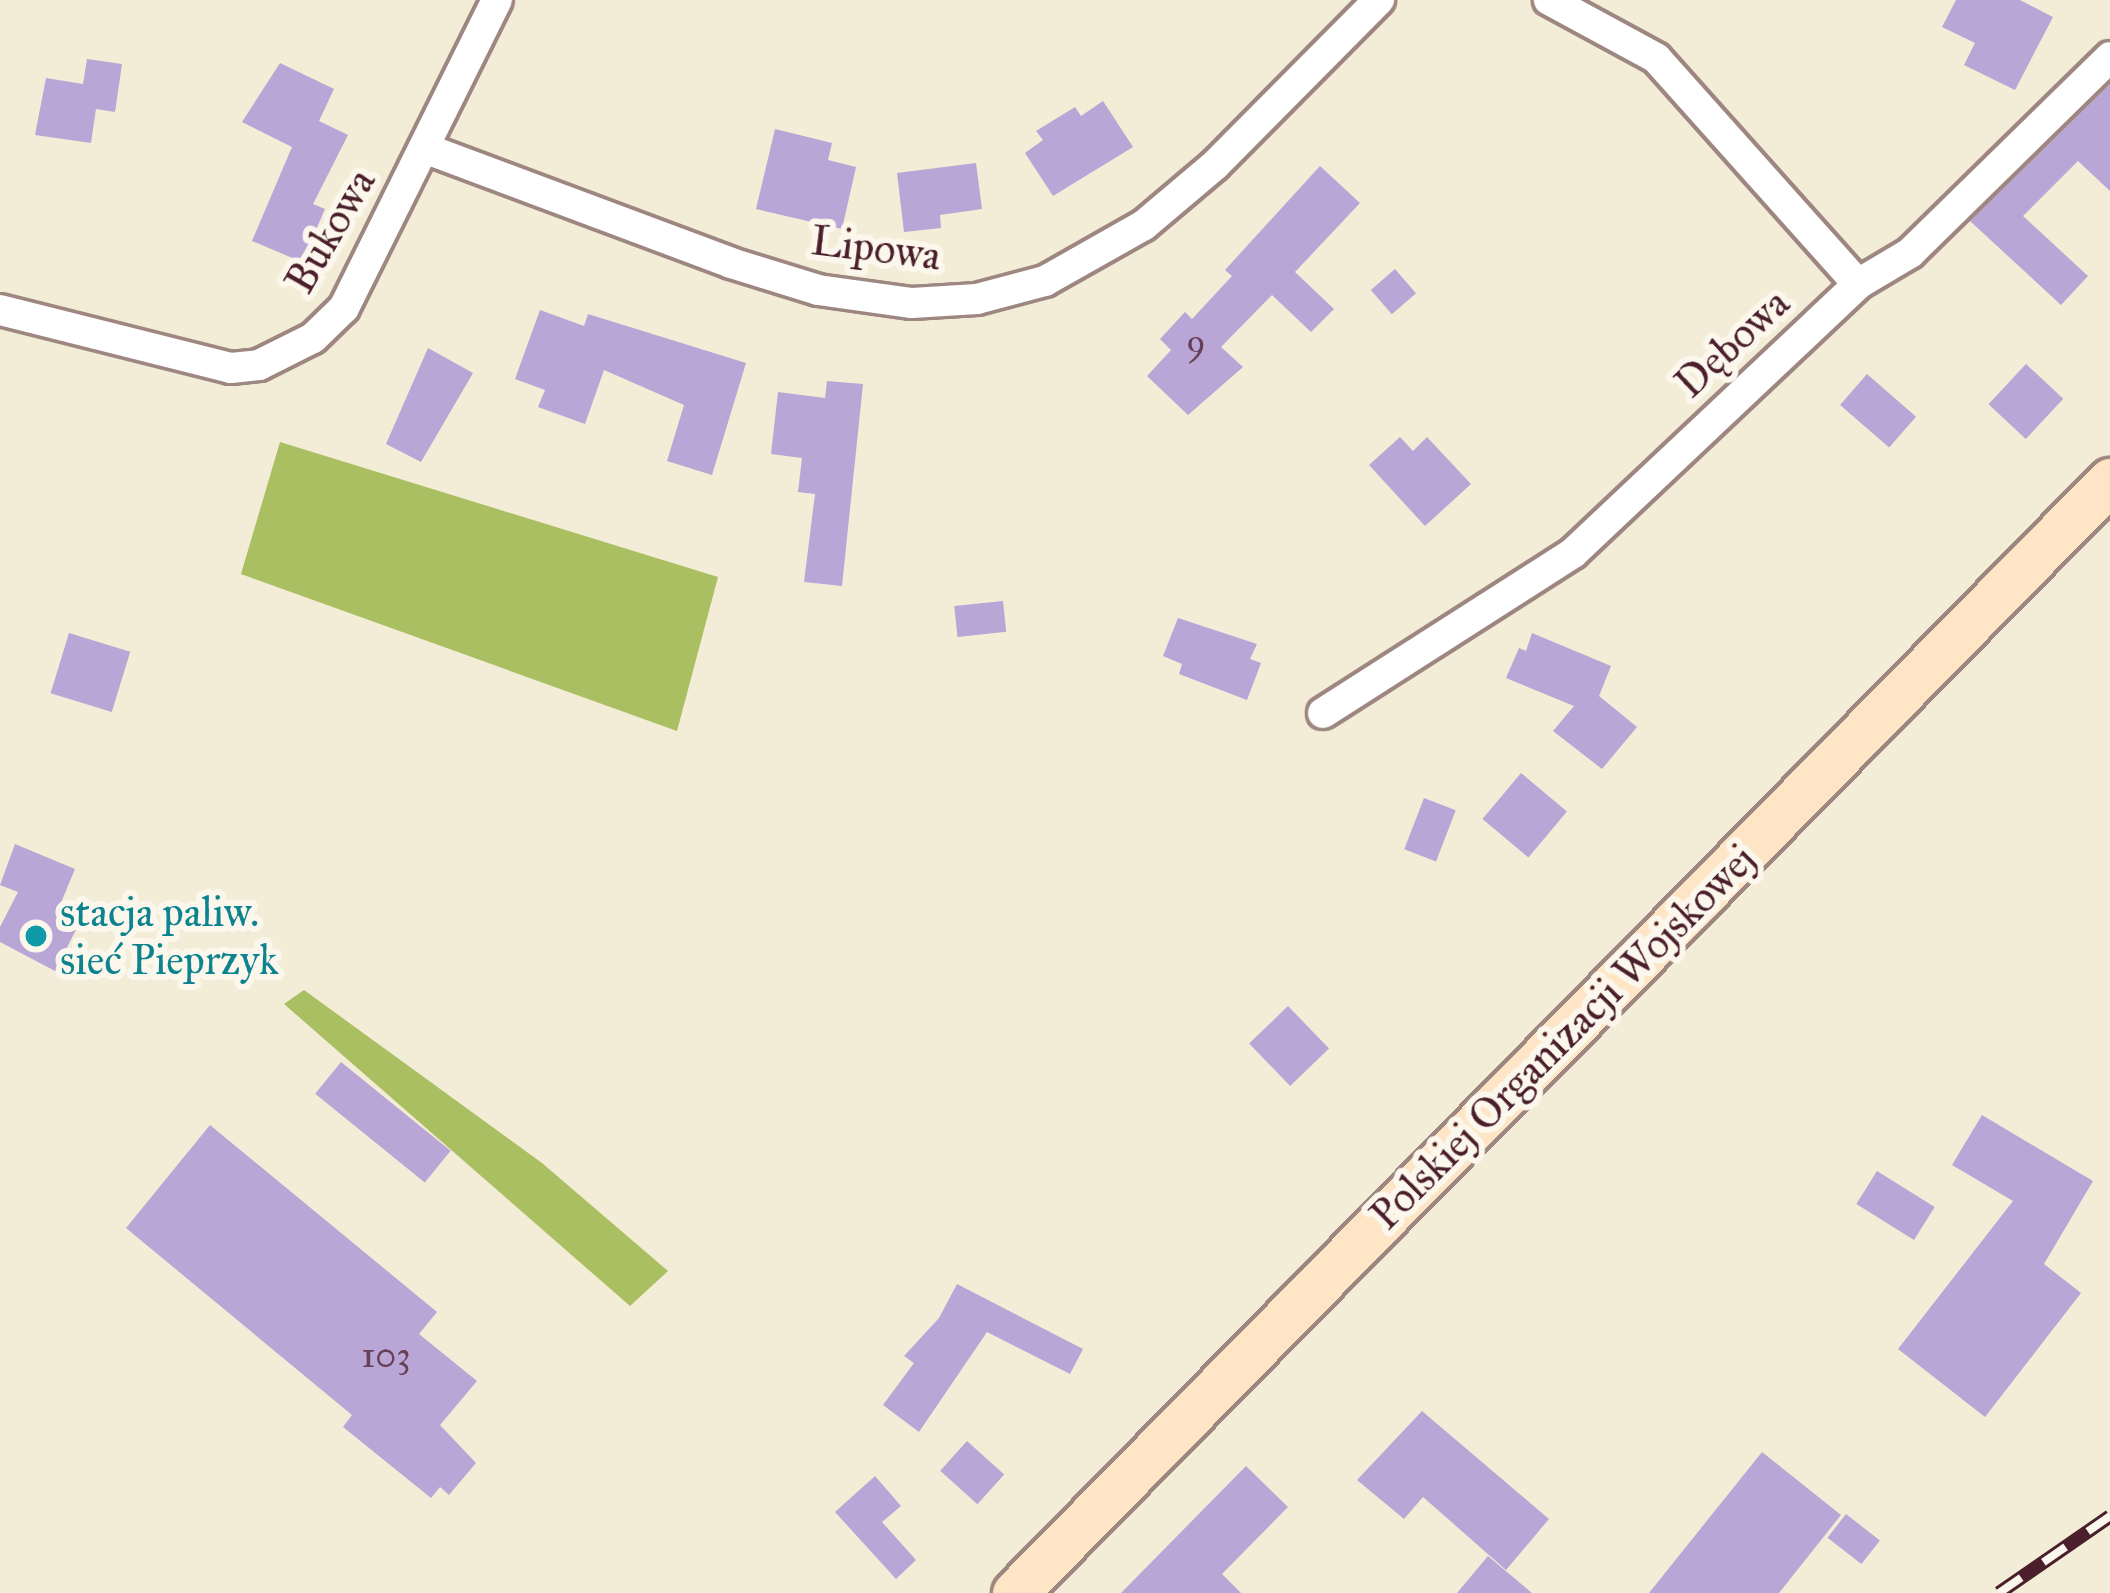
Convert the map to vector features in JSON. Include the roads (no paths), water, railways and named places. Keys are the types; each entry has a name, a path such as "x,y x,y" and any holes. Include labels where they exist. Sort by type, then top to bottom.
{"main road":[{"name":"Polskiej Organizacji Wojskowej","path":"1015,1593 2110,481"}],"street":[{"name":"Bukowa","path":"0,310 231,368 284,355 313,338 344,308 497,0"},
{"name":"Lipowa","path":"424,148 730,263 818,290 911,303 977,298 1046,281 1144,225 1215,165 1378,0"},
{"path":"1549,0 1656,58 1858,284"},
{"name":"Dębowa","path":"1323,713 1573,553 1858,284 1910,253 2110,57"}],"railway":[{"path":"1999,1593 2110,1516"}],"place":[{"name":"stacja paliw. sieć Pieprzyk","path":"36,936"}]}
